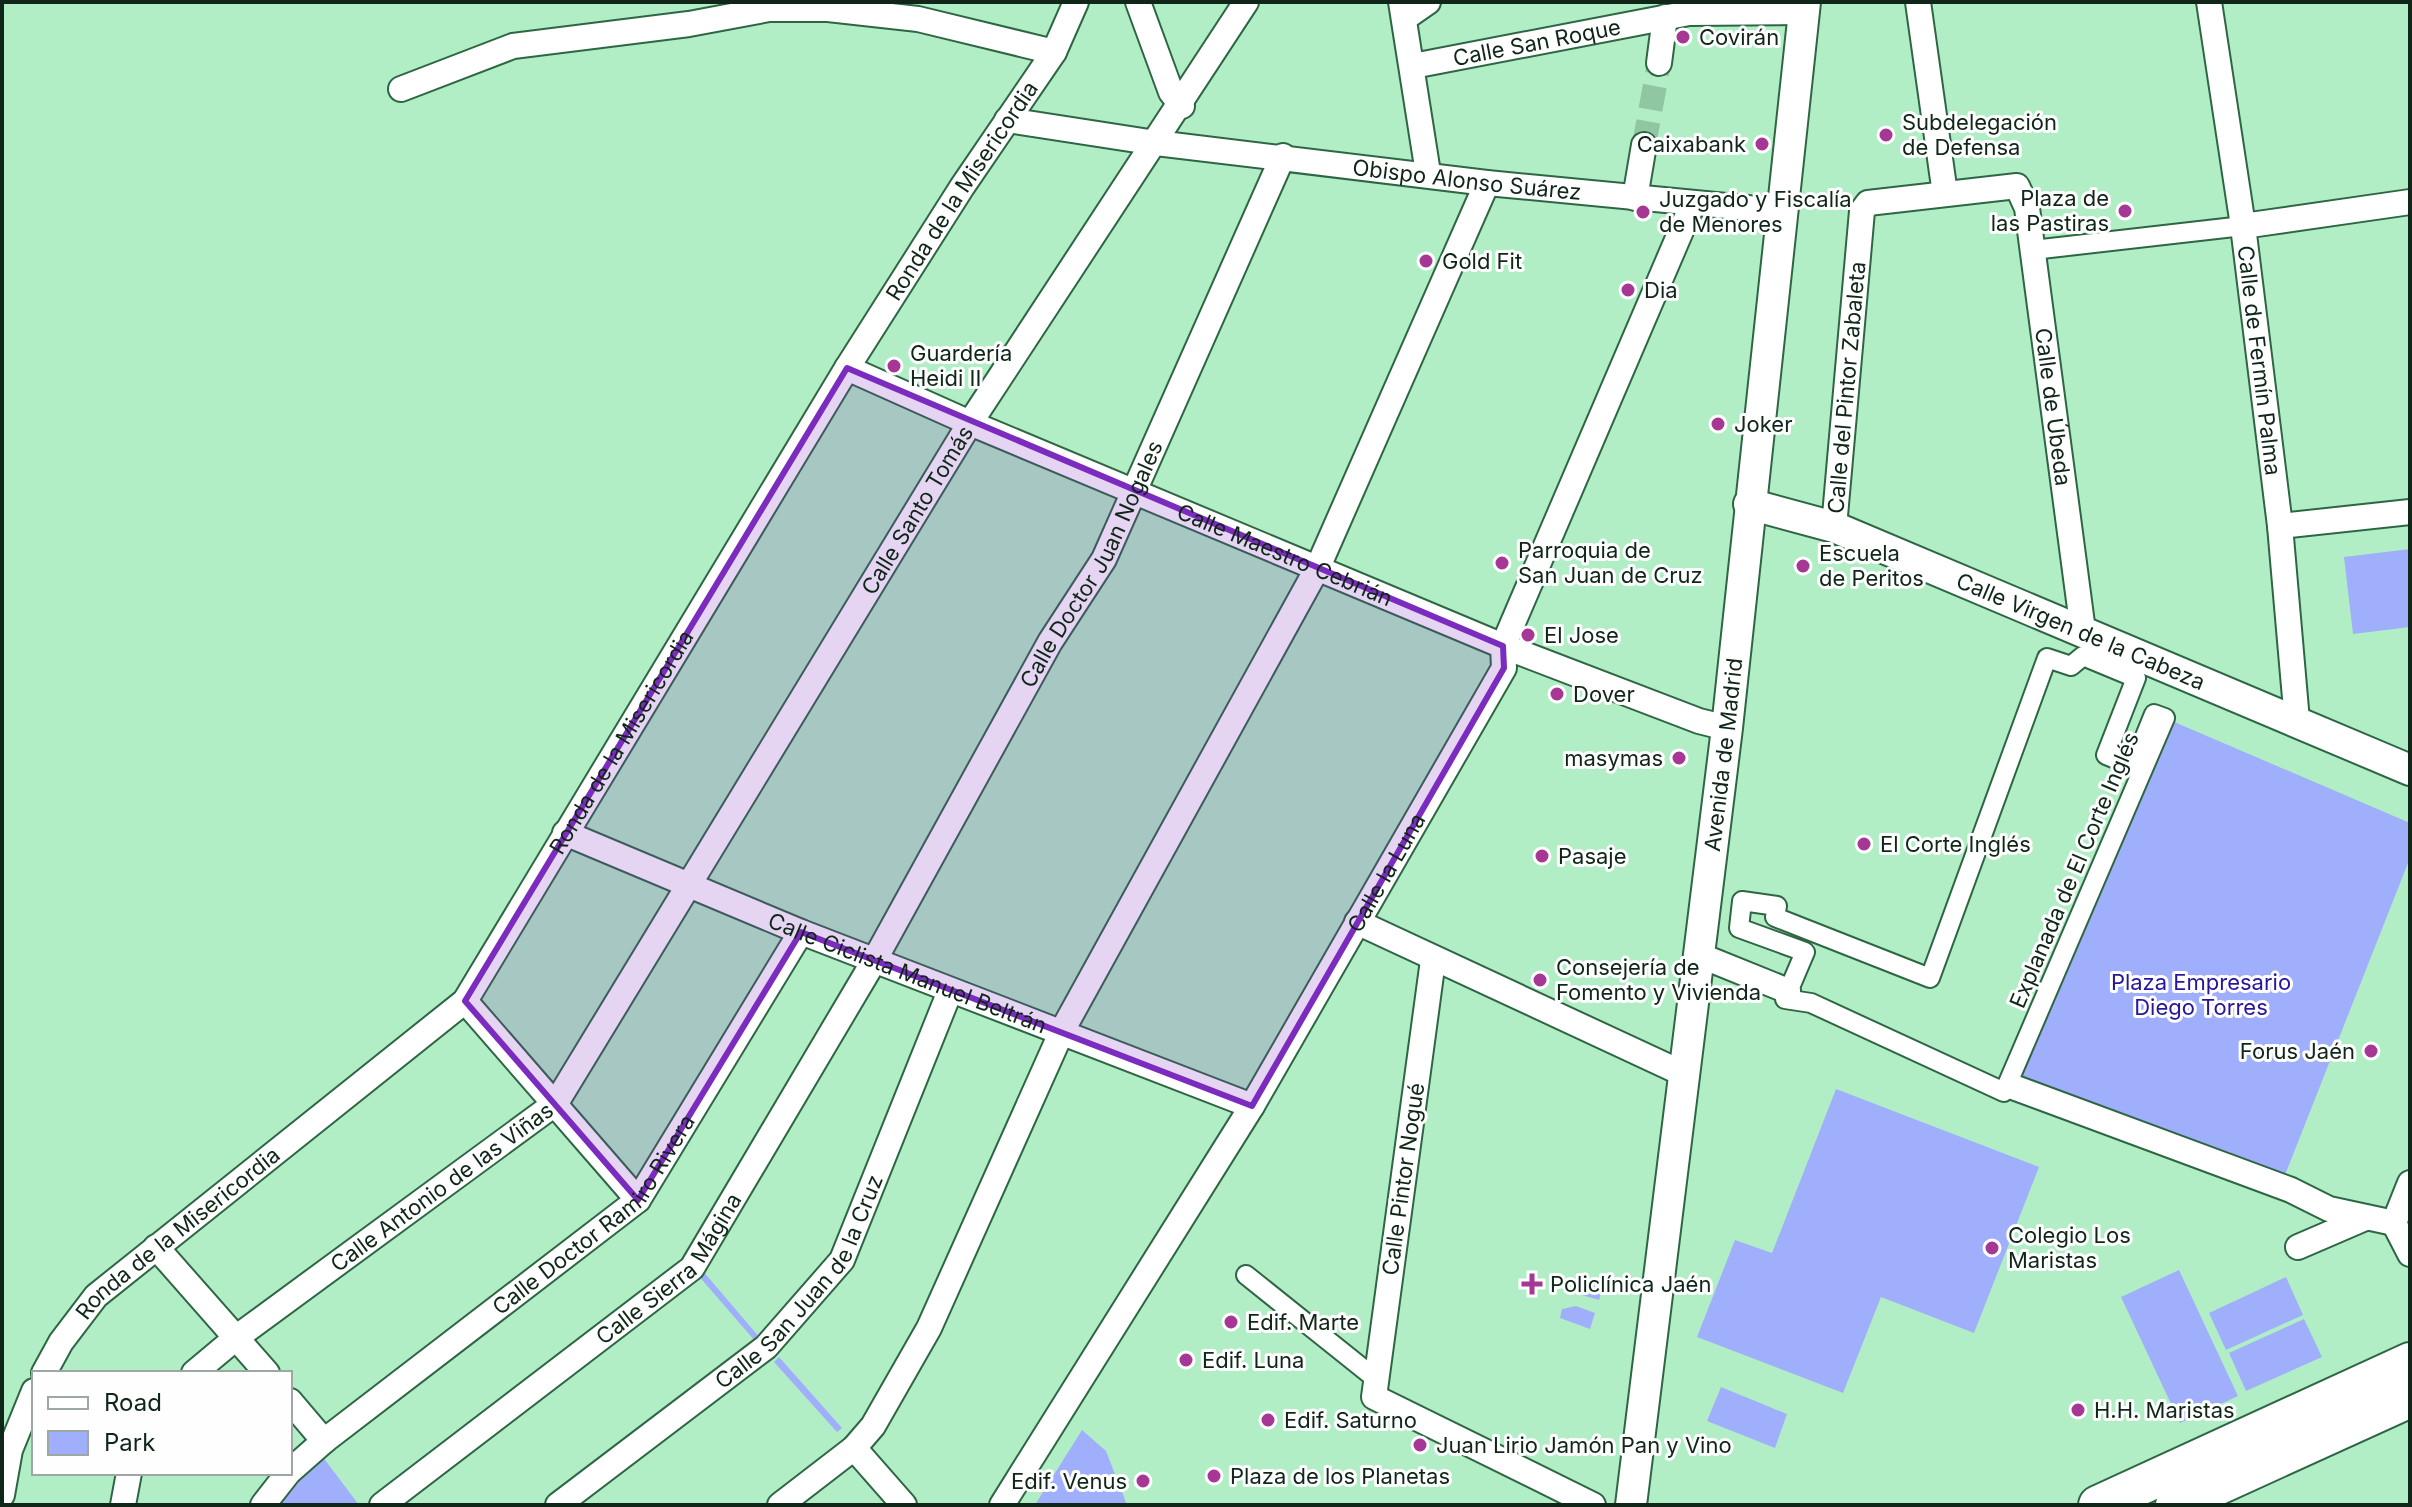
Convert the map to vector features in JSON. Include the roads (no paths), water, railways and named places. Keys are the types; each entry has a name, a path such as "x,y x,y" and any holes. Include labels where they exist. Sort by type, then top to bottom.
{"main road":[{"path":"2197,1490 2410,1362"},
{"path":"2098,1505 2197,1490 2410,1398"}],"street":[{"name":"Ronda de la Misericordia","path":"45,1371 61,1342 96,1296 465,1001 847,368 1054,52 1076,2"},
{"path":"1138,2 1171,92 1182,106"},
{"name":"Calle Santo Tomás","path":"691,885 970,423 1182,106 1246,2"},
{"path":"1428,2 1403,10 1428,173"},
{"path":"1918,2 1945,194"},
{"name":"Calle de Fermín Palma","path":"2209,2 2243,226 2280,526 2297,721"},
{"name":"Calle San Roque","path":"1413,66 1689,13 1804,7"},
{"name":"Avenida de Madrid","path":"1631,1505 1727,728 1804,7"},
{"path":"401,89 513,46 689,24 769,9 828,9 918,19 1054,52"},
{"path":"1659,63 1665,17"},
{"name":"Obispo Alonso Suárez","path":"1007,120 1156,143 1428,173 1487,183 1780,211"},
{"path":"1635,198 1644,145"},
{"name":"Calle Doctor Juan Nogales","path":"874,961 1050,642 1104,559 1283,156"},
{"path":"780,1505 854,1448 873,1426 929,1328 1062,1031 1318,567 1487,183"},
{"name":"Calle de Úbeda","path":"1945,194 2017,186 2027,208 2083,631"},
{"name":"Calle del Pintor Zabaleta","path":"1834,527 1860,219 1868,203 1945,194"},
{"path":"2033,250 2243,226 2410,202"},
{"name":"Calle la Luna","path":"1002,1505 1252,1106 1504,668 1503,646 1693,203"},
{"name":"Calle Maestro Cebrián","path":"847,368 970,423 1503,646 1699,721 1727,728"},
{"name":"Calle Virgen de la Cabeza","path":"1749,504 1834,527 2410,770"},
{"path":"2280,526 2410,512"},
{"name":"Explanada de El Corte Inglés","path":"2083,656 2136,678 2106,755 2133,766 2154,714 2165,718 2004,1092 1811,1003 1785,999 1788,991 1805,952 1739,928 1742,901 1777,906 1775,917 1930,978 2047,658 2071,666 2083,656"},
{"name":"Calle Ciclista Manuel Beltrán","path":"565,833 801,932 1252,1106"},
{"name":"Calle Antonio de las Viñas","path":"196,1371 237,1337 556,1103 691,885"},
{"path":"1357,922 1433,960 1684,1074"},
{"name":"Calle Doctor Ramiro Rivera","path":"292,1469 324,1441 638,1200 801,932"},
{"path":"1699,955 1788,991"},
{"name":"Calle Pintor Nogué","path":"1375,1388 1433,960"},
{"name":"Calle Sierra Mágina","path":"382,1505 692,1268 874,961"},
{"name":"Calle San Juan de la Cruz","path":"558,1505 766,1347 842,1260 950,991"},
{"path":"465,1001 638,1200"},
{"path":"2013,1087 2291,1190 2329,1209 2363,1219 2385,1218 2394,1223 2410,1254"},
{"path":"2394,1223 2410,1183"},
{"path":"2298,1247 2363,1219"},
{"path":"156,1247 265,1371"},
{"path":"1246,1275 1375,1388 1593,1505"},
{"path":"2,1495 10,1450 32,1396"},
{"path":"292,1403 324,1441"},
{"path":"854,1448 904,1505"},
{"path":"123,1505 129,1475"},
{"name":"Calle Doctor Ramiro Rivera","path":"263,1505 287,1475"}],"tunnel":[{"path":"1644,145 1659,63"}],"place":[{"name":"Covirán","path":"1683,37"},
{"name":"Subdelegación de Defensa","path":"1886,135"},
{"name":"Caixabank","path":"1762,144"},
{"name":"Plaza de las Pastiras","path":"2125,211"},
{"name":"Juzgado y Fiscalía de Menores","path":"1643,212"},
{"name":"Gold Fit","path":"1426,261"},
{"name":"Dia","path":"1628,290"},
{"name":"Guardería Heidi II","path":"894,366"},
{"name":"Joker","path":"1718,424"},
{"name":"Parroquia de San Juan de Cruz","path":"1502,563"},
{"name":"Escuela de Peritos","path":"1803,566"},
{"name":"El Jose","path":"1528,635"},
{"name":"Dover","path":"1557,694"},
{"name":"masymas","path":"1679,758"},
{"name":"El Corte Inglés","path":"1864,844"},
{"name":"Pasaje","path":"1542,856"},
{"name":"Consejería de Fomento y Vivienda","path":"1540,980"},
{"name":"Forus Jaén","path":"2371,1051"},
{"name":"Colegio Los Maristas","path":"1992,1248"},
{"name":"Policlínica Jaén","path":"1532,1284"},
{"name":"Edif. Marte","path":"1231,1322"},
{"name":"Edif. Luna","path":"1186,1360"},
{"name":"H.H. Maristas","path":"2078,1410"},
{"name":"Edif. Saturno","path":"1268,1420"},
{"name":"Juan Lirio Jamón Pan y Vino","path":"1420,1445"},
{"name":"Plaza de los Planetas","path":"1214,1476"},
{"name":"Edif. Venus","path":"1143,1481"}],"park label":[{"name":"Plaza Empresario Diego Torres","path":"2201,994"}]}
